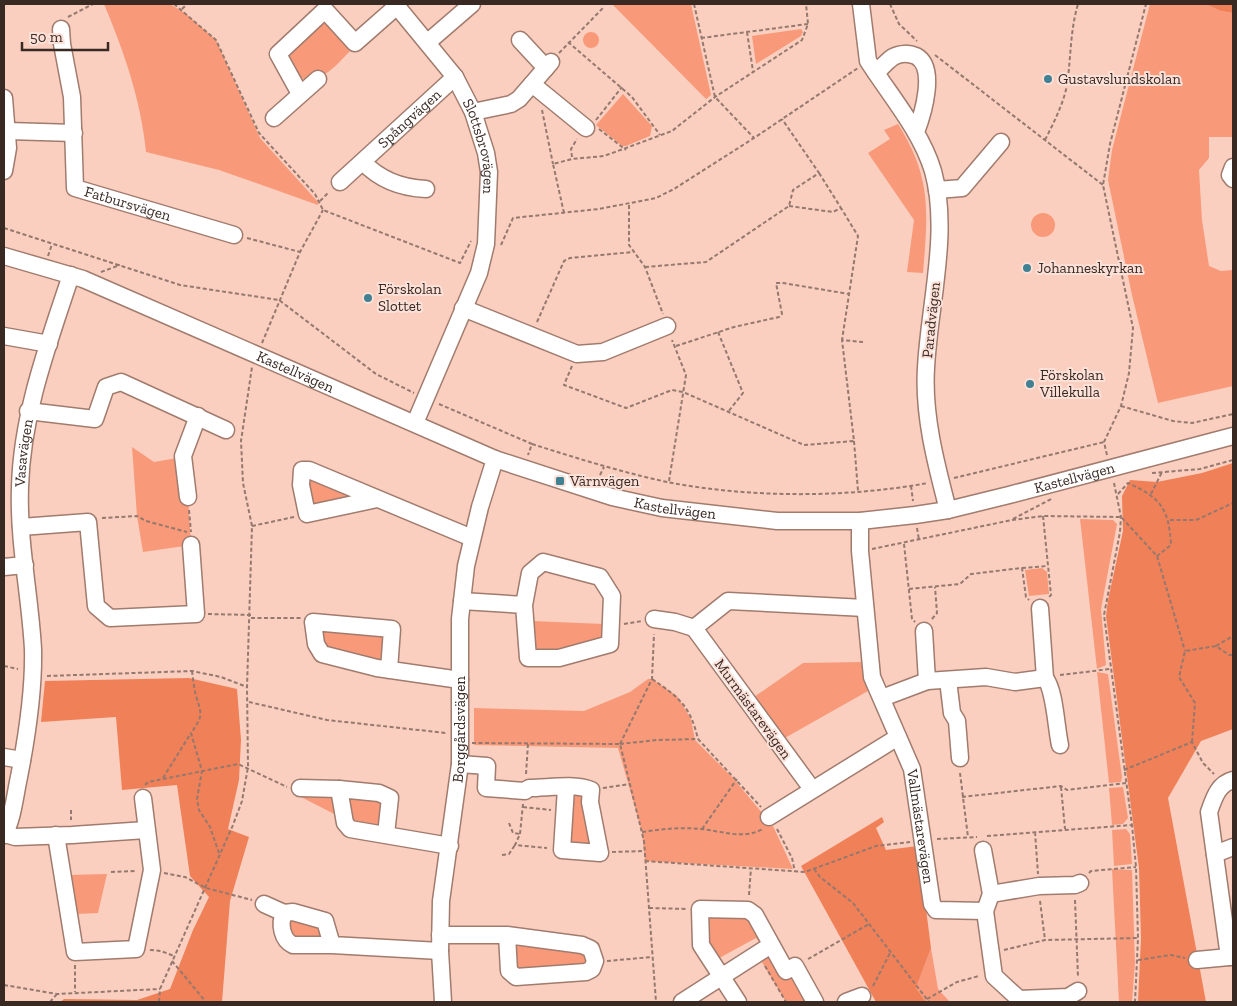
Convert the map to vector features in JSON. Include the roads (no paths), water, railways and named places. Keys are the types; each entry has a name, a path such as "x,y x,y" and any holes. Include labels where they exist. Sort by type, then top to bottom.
{"street":[{"path":"428,42 472,4"},
{"name":"Paradvägen","path":"861,4 872,67 916,132 927,154 937,190 938,233 926,370 931,435 948,510"},
{"path":"300,94 278,54 325,10 355,43 396,5"},
{"name":"Slottsbrovägen","path":"396,5 455,77 474,112 486,153 489,172 486,244 479,273 462,308 415,423"},
{"name":"Fatbursvägen","path":"62,29 62,44 72,97 75,188 234,235"},
{"path":"474,112 511,104 519,99 548,65 520,40"},
{"path":"872,67 902,54 911,54 922,59 926,68 926,85 923,114 916,132"},
{"name":"Spångvägen","path":"340,182 455,77"},
{"path":"274,118 318,79"},
{"path":"532,84 586,128"},
{"path":"4,98 8,131 8,148 4,166"},
{"path":"8,131 74,133"},
{"path":"937,190 962,188 1001,142"},
{"path":"363,162 376,176 411,188 426,189"},
{"path":"1233,167 1230,175 1233,179"},
{"name":"Kastellvägen","path":"4,256 71,275 495,459 612,497 662,508 777,521 860,521 948,510 1233,436"},
{"name":"Vasavägen","path":"4,835 22,760 33,677 30,604 21,527 22,452 28,411 71,275"},
{"path":"462,308 576,354 603,352 667,326"},
{"path":"4,336 49,344"},
{"path":"28,411 95,419 106,387 121,382 226,430"},
{"path":"188,497 183,456 198,416"},
{"name":"Borggårdsvägen","path":"443,1002 440,943 441,901 460,764 462,601 466,566 472,538 495,459"},
{"path":"377,499 306,514 301,478 302,470 305,470 377,499 472,538"},
{"name":"Vallmästarevägen","path":"860,521 860,551 872,677 912,769 932,904 936,910 985,911"},
{"path":"21,527 88,522 96,606 110,618 196,614 191,539"},
{"path":"543,562 600,577 612,596 610,644 559,658 528,658 524,605 530,573 543,562"},
{"path":"4,567 25,565"},
{"path":"462,601 524,605"},
{"path":"654,619 675,622 694,628 728,601 865,608"},
{"path":"1040,608 1045,678 1052,688 1055,724 1060,745"},
{"path":"389,670 392,629 313,622 316,644 322,654 389,670 460,680"},
{"name":"Murmästarevägen","path":"694,628 812,789"},
{"path":"924,631 927,681"},
{"path":"882,698 927,681 986,677 1015,682 1045,678"},
{"path":"948,680 952,713 957,720 960,758"},
{"path":"772,820 812,789 898,737"},
{"path":"4,757 22,760"},
{"path":"460,764 487,766 486,788 524,799 529,788 566,788 591,790 590,802 600,853 562,850 566,812 566,788"},
{"path":"1197,960 1231,957 1209,812 1215,795 1224,782 1233,780"},
{"path":"300,788 307,786 339,789 379,794 390,798 386,834"},
{"path":"339,789 350,829 450,846"},
{"path":"56,835 75,952 136,949 152,870 142,798"},
{"path":"4,835 15,837 146,830"},
{"path":"1215,854 1233,847"},
{"path":"983,850 991,894 985,911 994,976 1019,999 1068,997 1078,991"},
{"path":"991,894 1039,886 1078,884"},
{"path":"264,904 284,913 293,912 326,922 332,945"},
{"path":"738,1002 701,944 700,909 748,910 755,915 786,971 795,966 815,1002"},
{"path":"284,913 282,926 284,937 288,943 293,945 440,943 507,935 582,945 591,949 595,962 592,969 586,972 516,977 509,971 507,935"},
{"path":"682,1002 771,945"},
{"path":"846,1002 862,996"}],"place":[{"name":"Gustavslundskolan","path":"1048,79"},
{"name":"Johanneskyrkan","path":"1027,268"},
{"name":"Förskolan Slottet","path":"368,298"},
{"name":"Förskolan Villekulla","path":"1030,384"},
{"name":"Värnvägen","path":"560,481"}]}
